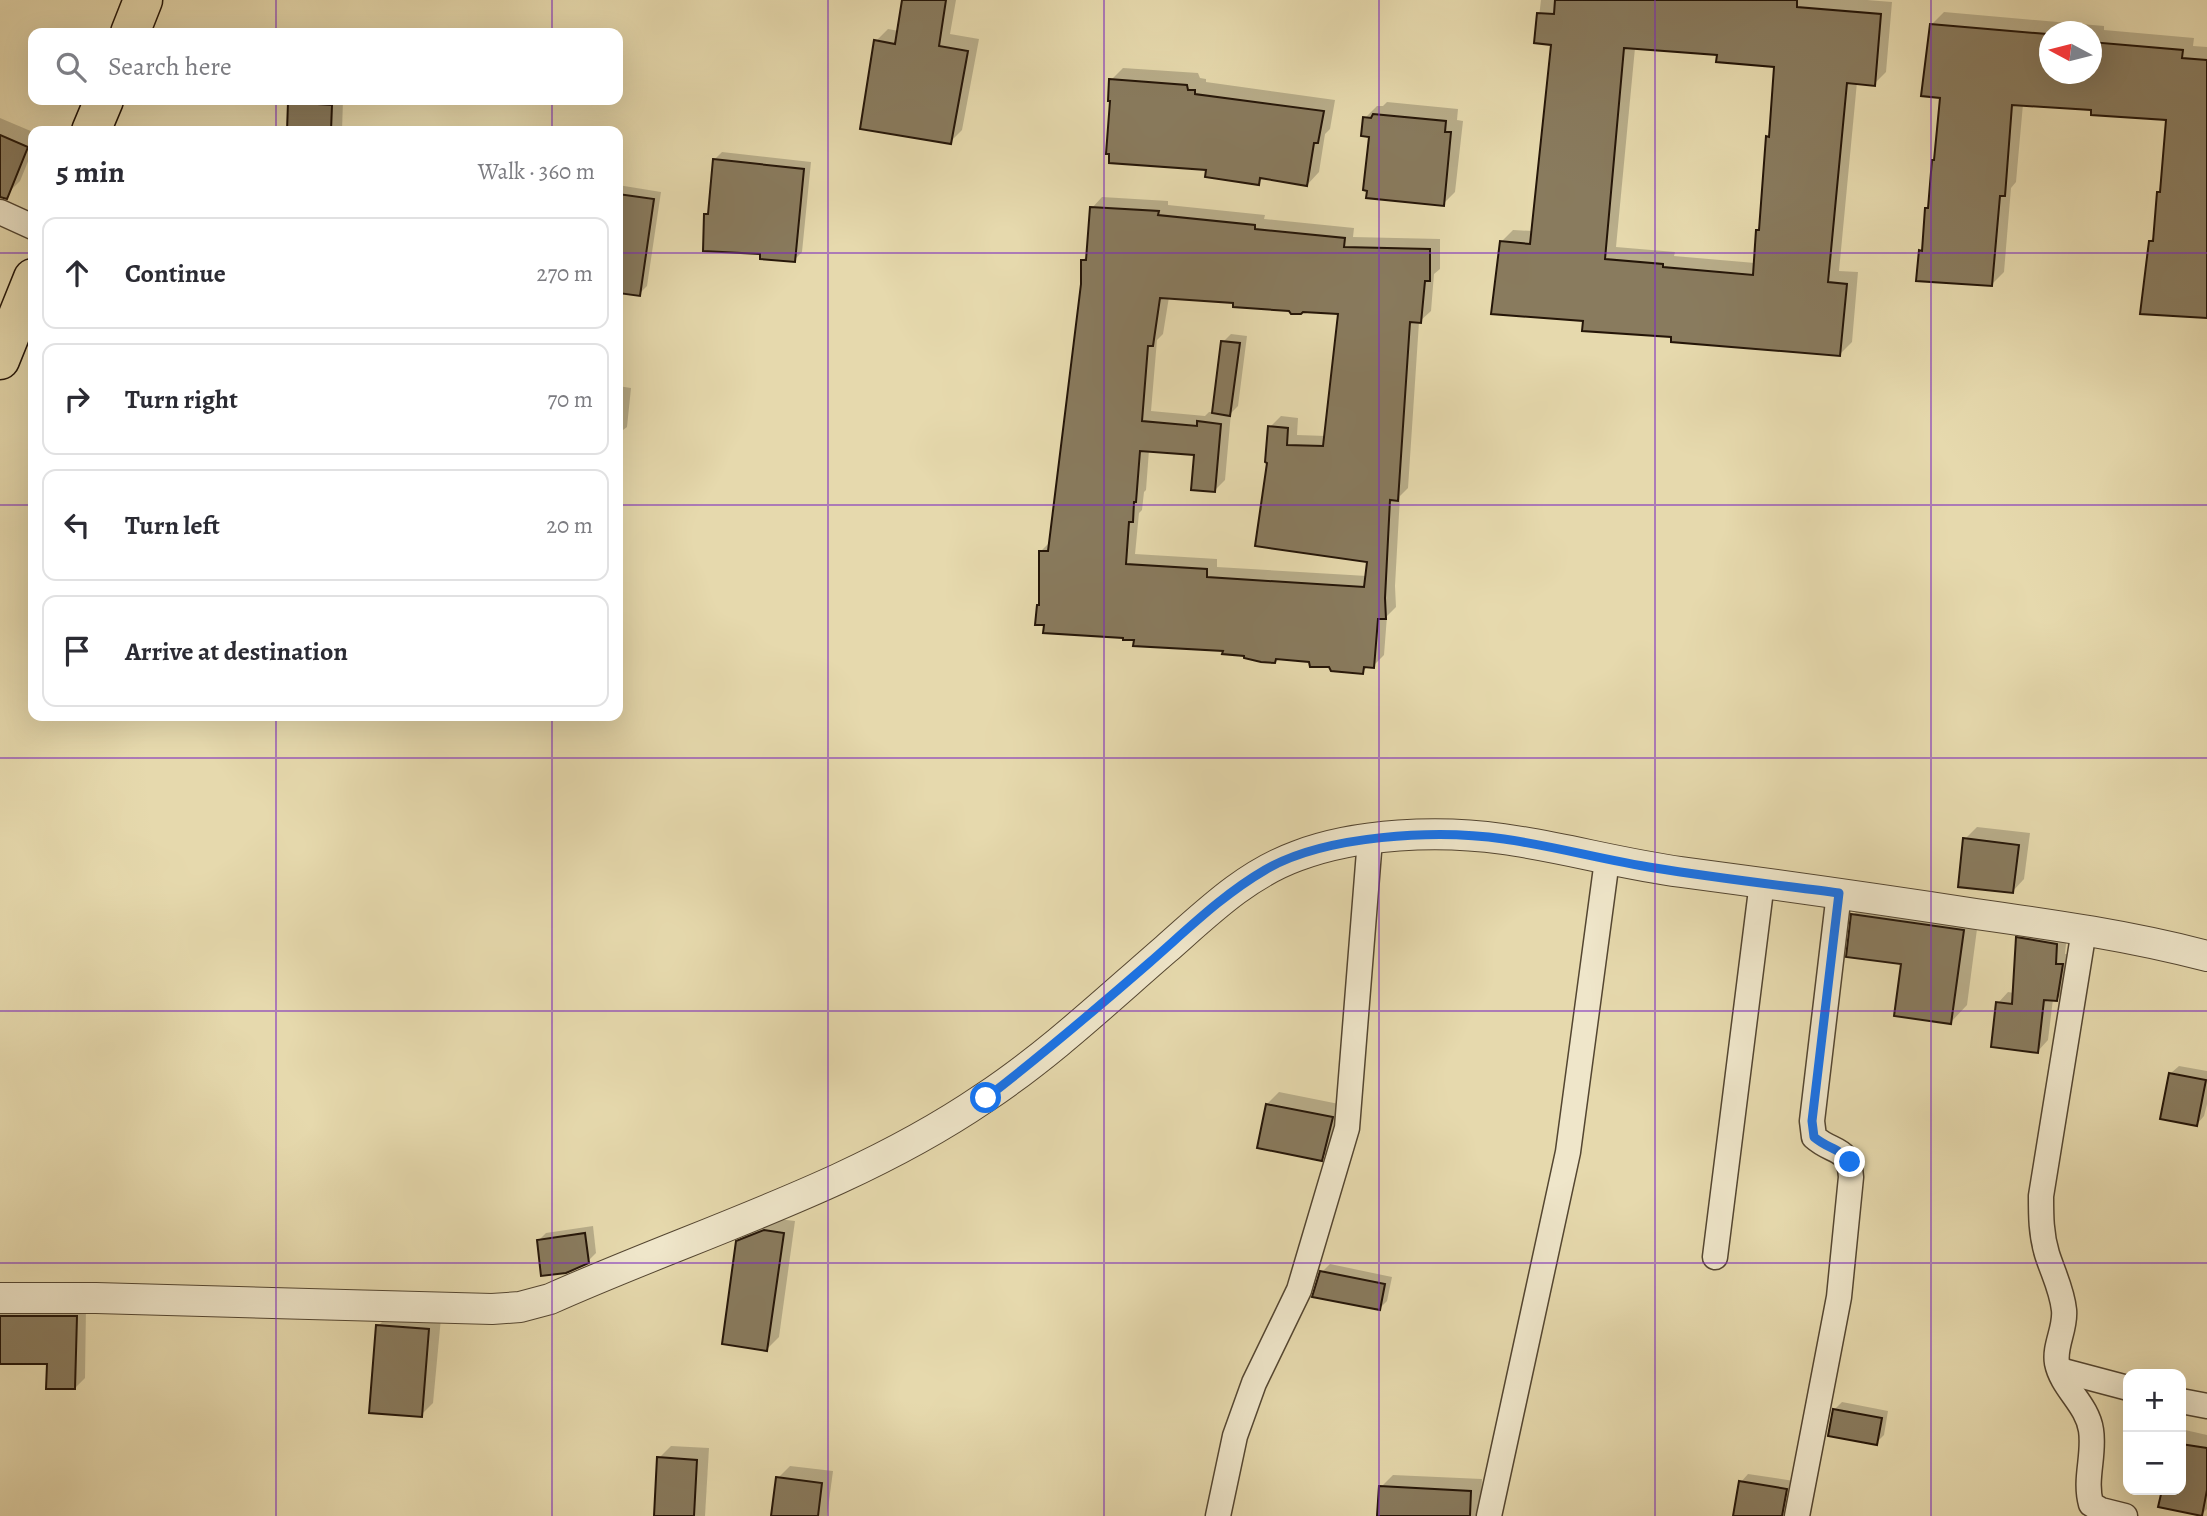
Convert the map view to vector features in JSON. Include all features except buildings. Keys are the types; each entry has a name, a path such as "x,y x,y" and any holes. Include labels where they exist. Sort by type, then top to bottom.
{"main road":[{"path":"132,28 143,0"},
{"path":"93,126 102,105"},
{"path":"0,360 28,290"}],"street":[{"path":"0,212 28,225"},
{"path":"0,1298 96,1298 480,1309 520,1307 550,1299 863,1169 921,1138 986,1098 1054,1046 1226,895 1267,868 1334,845 1370,839 1458,835 1504,839 1607,860 2084,929 2207,956"},
{"path":"1218,1516 1236,1436 1254,1383 1299,1290 1347,1128 1370,839"},
{"path":"1489,1516 1568,1152 1607,860"},
{"path":"1715,1257 1762,882"},
{"path":"1797,1516 1839,1297 1851,1177 1850,1162 1842,1151 1823,1144 1814,1137 1812,1121 1839,893"},
{"path":"2084,929 2041,1196 2041,1228 2061,1290 2065,1314 2057,1362 2091,1427 2092,1451 2088,1485 2091,1504 2101,1510 2125,1516"},
{"path":"2060,1370 2123,1387"},
{"path":"2186,1402 2207,1406"}],"route":[{"path":"986,1098 1054,1046 1226,895 1267,868 1334,845 1402,836 1458,835 1504,839 1676,872 1839,893 1812,1121 1814,1137 1823,1144 1842,1151 1850,1162"}]}
